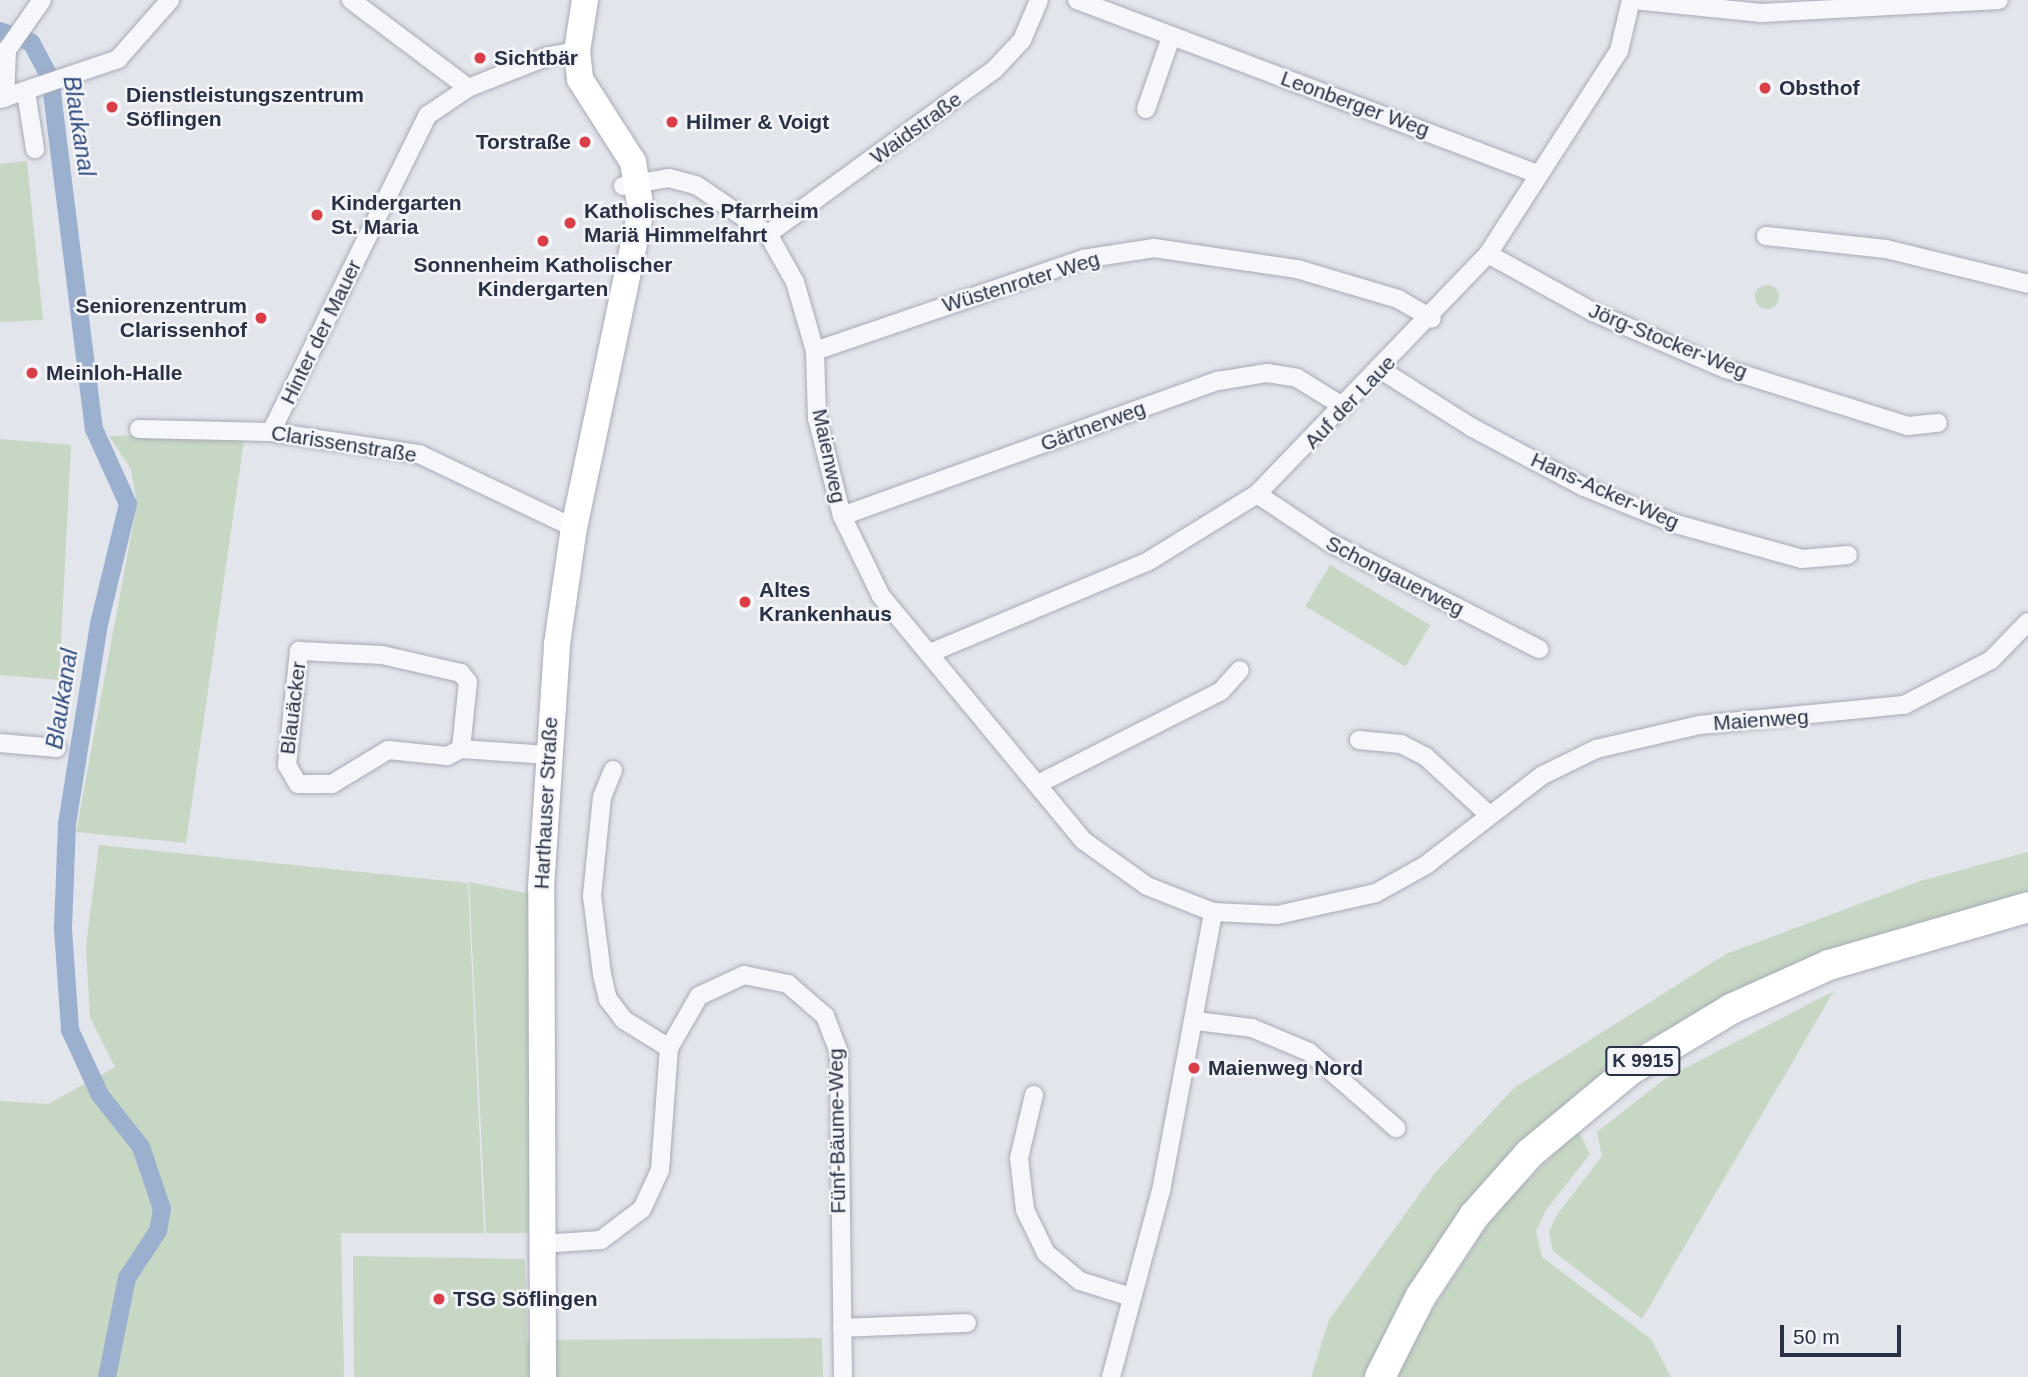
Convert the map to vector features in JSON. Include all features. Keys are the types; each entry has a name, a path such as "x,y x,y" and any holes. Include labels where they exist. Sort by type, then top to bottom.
{"main road":[{"name":"K 9915","path":"1380,1377 1421,1296 1474,1216 1530,1153 1630,1070 1731,1009 1829,965 2028,907"}],"street":[{"path":"42,0 7,50 3,98 118,59 170,0"},
{"path":"351,0 468,88"},
{"name":"Harthauser Straße","path":"543,1377 541,887 548,755 574,528 641,210 631,183 633,162 587,96 569,52 583,0"},
{"name":"Waidstraße","path":"768,234 994,70 1022,40 1039,0"},
{"name":"Leonberger Weg","path":"1077,0 1170,40 1509,158 1537,174"},
{"path":"1632,0 1708,10 1999,0"},
{"name":"Auf der Laue","path":"930,653 1147,562 1257,494 1432,319 1488,254 1537,174 1619,51 1632,0"},
{"path":"1146,109 1170,40"},
{"name":"Hinter der Mauer","path":"271,432 428,115 468,88 569,52"},
{"path":"33,90 34,149"},
{"name":"Maienweg","path":"631,183 669,178 696,185 768,234 795,282 816,351 817,418 842,516 881,596 1038,784 1114,867 1213,912 1277,915 1376,893 1426,865 1487,813 1596,749 1679,728 1904,705 1991,660 2028,622"},
{"path":"1766,236 1886,249 2028,284"},
{"name":"Wüstenroter Weg","path":"816,351 1083,259 1154,248 1297,269 1398,299 1432,319"},
{"name":"Jörg-Stocker-Weg","path":"1488,254 1593,312 1726,369 1908,426 1938,424"},
{"name":"Hans-Acker-Weg","path":"1381,370 1471,427 1676,524 1802,558 1849,555"},
{"name":"Gärtnerweg","path":"842,516 1218,381 1267,373 1297,378 1343,407"},
{"name":"Clarissenstraße","path":"139,429 271,432 419,454 574,528"},
{"name":"Schongauerweg","path":"1257,494 1329,542 1539,649"},
{"name":"Blauäcker","path":"461,749 468,682 461,673 382,655 299,651 287,765 298,784 331,785 387,750 447,756 461,749 548,755"},
{"path":"1038,784 1221,691 1240,670"},
{"path":"1359,740 1401,744 1426,757 1487,813"},
{"path":"0,743 57,748"},
{"path":"612,770 602,797 592,896 602,974 608,999 624,1020 669,1048"},
{"path":"1111,1377 1131,1297 1151,1234 1196,1021 1213,912"},
{"name":"Fünf-Bäume-Weg","path":"541,1244 601,1240 642,1209 660,1170 669,1048 699,996 744,975 788,984 825,1016 839,1053 843,1377"},
{"path":"1196,1021 1252,1028 1309,1052 1396,1128"},
{"path":"1034,1095 1019,1158 1030,1221 1061,1267 1080,1281 1131,1297"},
{"path":"842,1328 967,1323"}],"green space":[{"path":"27,161 43,320 0,322 0,164"},
{"path":"1767,285 1776,288 1779,297 1776,306 1767,309 1758,306 1755,297 1758,288"},
{"path":"245,434 186,843 76,832 137,503 131,469 109,436"},
{"path":"0,439 71,445 59,680 0,675"},
{"path":"1330,565 1430,625 1406,666 1305,606"},
{"path":"99,845 468,883 484,1233 341,1233 344,1377 0,1377 0,1101 48,1104 115,1067 90,1017 86,946"},
{"path":"2028,852 2028,892 1792,969 1641,1043 1575,1095 1478,1193 1408,1287 1364,1377 1311,1377 1329,1320 1434,1174 1514,1088 1726,954 1920,881"},
{"path":"469,882 531,894 529,1233 486,1233"},
{"path":"1834,991 1642,1319 1553,1251 1549,1232 1556,1216 1602,1156 1597,1132 1666,1078"},
{"path":"1578,1130 1590,1154 1546,1210 1536,1231 1542,1257 1651,1339 1671,1377 1396,1377 1405,1352 1495,1213"},
{"name":"TSG Söflingen","path":"353,1256 525,1259 527,1340 822,1338 823,1377 354,1377"}],"waterway":[{"name":"Blaukanal","path":"0,31 31,42 50,77 94,429 128,504 99,624 67,824 63,929 70,1030 100,1095 141,1147 162,1209 158,1231 127,1278 107,1377"}],"place":[{"name":"Sichtbär","path":"480,58"},
{"name":"Obsthof","path":"1765,88"},
{"name":"Dienstleistungszentrum Söflingen","path":"112,107"},
{"name":"Hilmer & Voigt","path":"672,122"},
{"name":"Torstraße","path":"585,142"},
{"name":"Kindergarten St. Maria","path":"317,215"},
{"name":"Katholisches Pfarrheim Mariä Himmelfahrt","path":"570,223"},
{"name":"Sonnenheim Katholischer Kindergarten","path":"543,241"},
{"name":"Seniorenzentrum Clarissenhof","path":"261,318"},
{"name":"Meinloh-Halle","path":"32,373"},
{"name":"Altes Krankenhaus","path":"745,602"},
{"name":"Maienweg Nord","path":"1194,1068"},
{"name":"TSG Söflingen","path":"439,1299"}]}
